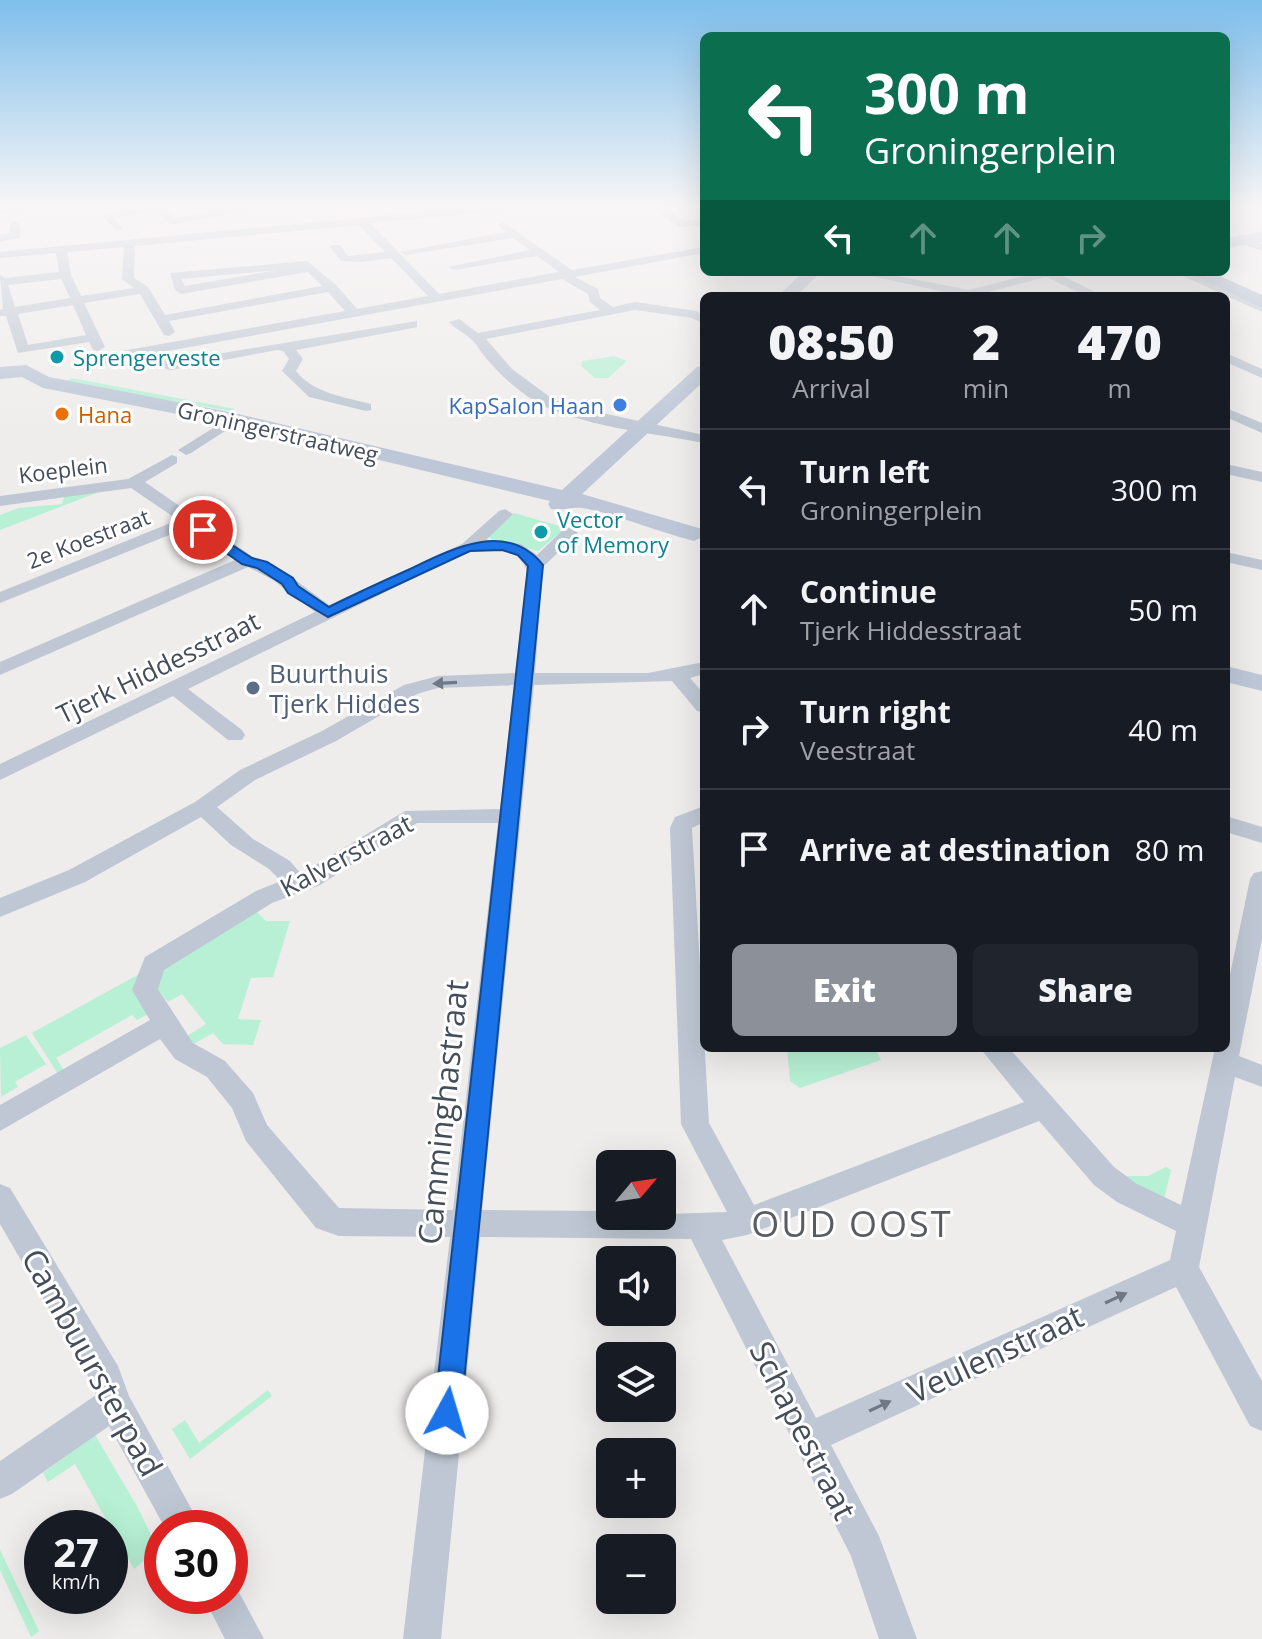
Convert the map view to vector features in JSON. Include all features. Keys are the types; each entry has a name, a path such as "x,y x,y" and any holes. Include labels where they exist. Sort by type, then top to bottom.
{"main road":[{"path":"1227,284 1262,299"},
{"path":"1233,284 1262,299"},
{"name":"Groningerstraatweg","path":"0,373 26,371 43,382 234,419 699,535"},
{"path":"563,500 700,375"},
{"name":"Groningerstraatweg","path":"35,376 32,384 16,391 35,389 113,397"},
{"path":"1230,665 1262,673"},
{"path":"1230,675 1262,683"}],"street":[{"path":"2,284 6,312 23,350 92,338"},
{"path":"70,284 92,338 96,340 97,362 513,284"},
{"path":"146,284 161,287"},
{"path":"6,312 179,284"},
{"path":"328,284 366,333"},
{"path":"426,284 507,372 543,400 585,414 700,438"},
{"path":"582,284 594,292 594,299 610,311"},
{"path":"929,284 968,292"},
{"path":"985,292 1009,284"},
{"path":"932,292 937,286"},
{"path":"161,287 161,319 178,346"},
{"path":"161,319 332,288"},
{"path":"1230,294 1262,308"},
{"path":"476,337 650,306 700,318"},
{"path":"160,348 171,366 413,324"},
{"path":"287,348 296,359 289,371 314,394 366,407"},
{"path":"1230,359 1262,374"},
{"path":"1230,414 1262,429"},
{"path":"132,483 234,419"},
{"path":"1230,470 1262,477"},
{"path":"132,483 142,486 247,561 262,565 288,581 293,589 328,613"},
{"name":"Koeplein","path":"0,501 132,483"},
{"path":"468,547 505,514"},
{"name":"2e Koestraat","path":"0,598 192,520"},
{"path":"468,547 503,545 523,552 536,565 570,533"},
{"name":"Tjerk Hiddesstraat","path":"2,770 468,547"},
{"path":"1230,558 1262,565"},
{"path":"0,669 247,561"},
{"name":"Camminghastraat","path":"422,1639 536,565"},
{"path":"0,908 77,876 203,807 219,791 419,686 436,682 678,676 700,669"},
{"path":"678,676 700,702"},
{"path":"175,688 235,735"},
{"path":"203,807 253,850 269,856 290,874 295,886"},
{"path":"700,815 683,822 681,828 695,1124 747,1221"},
{"name":"Kalverstraat","path":"164,1024 159,1009 145,990 154,964 264,897 312,879 413,816 509,816"},
{"path":"1230,825 1262,835"},
{"path":"1230,1033 1262,879"},
{"path":"0,1119 164,1024 184,1051 216,1069 243,1101 256,1132 326,1218 339,1222 723,1226 747,1221 1043,1107"},
{"path":"996,1052 1104,1176 1127,1193 1190,1223"},
{"path":"1226,1052 1183,1269 1261,1410"},
{"path":"1224,1062 1262,1076"},
{"name":"Cambuursterpad","path":"0,1197 107,1377 114,1402 174,1510"},
{"name":"Schapestraat","path":"699,1225 866,1549 898,1639"},
{"name":"Veulenstraat","path":"809,1438 1183,1269"},
{"path":"0,1482 114,1402"},
{"path":"231,1614 245,1639"}],"green space":[{"path":"614,356 627,361 608,378 595,378 581,366 582,361"},
{"path":"72,378 235,409 230,411 64,382"},
{"path":"104,490 0,530 0,515 19,508 62,504 65,494"},
{"path":"514,513 566,528 538,551 491,539 489,536"},
{"path":"254,909 266,921 290,921 273,977 251,978 238,1019 261,1020 253,1045 223,1044 213,1033 190,1046 184,1038 206,1024 182,994 168,1002 156,987 164,968"},
{"path":"143,972 151,1013 137,1020 132,1015 56,1058 64,1070 58,1074 32,1033"},
{"path":"26,1035 46,1064 15,1082 18,1087 1,1097 0,1048"},
{"path":"787,1052 877,1052 881,1060 800,1088 790,1081"},
{"path":"1166,1167 1171,1170 1164,1200 1124,1179 1128,1176 1148,1176"},
{"path":"268,1390 272,1396 190,1459 172,1429 185,1420 199,1443"},
{"path":"95,1435 144,1520 144,1561 134,1569 128,1558 128,1510 101,1510 75,1464 48,1482 43,1473"},
{"path":"0,1550 24,1600 24,1614 31,1614 39,1631 31,1637 0,1570"}],"place":[{"name":"Sprengerveste","path":"57,357"},
{"name":"KapSalon Haan","path":"620,405"},
{"name":"Hana","path":"62,414"},
{"name":"Vector of Memory","path":"541,532"},
{"name":"Buurthuis Tjerk Hiddes","path":"253,688"}],"district":[{"name":"OUD OOST","path":"852,1223"}],"route":[{"path":"203,530 247,561 262,565 288,581 293,589 328,613 441,557 475,545 503,545 517,549 536,565 447,1413"}]}
